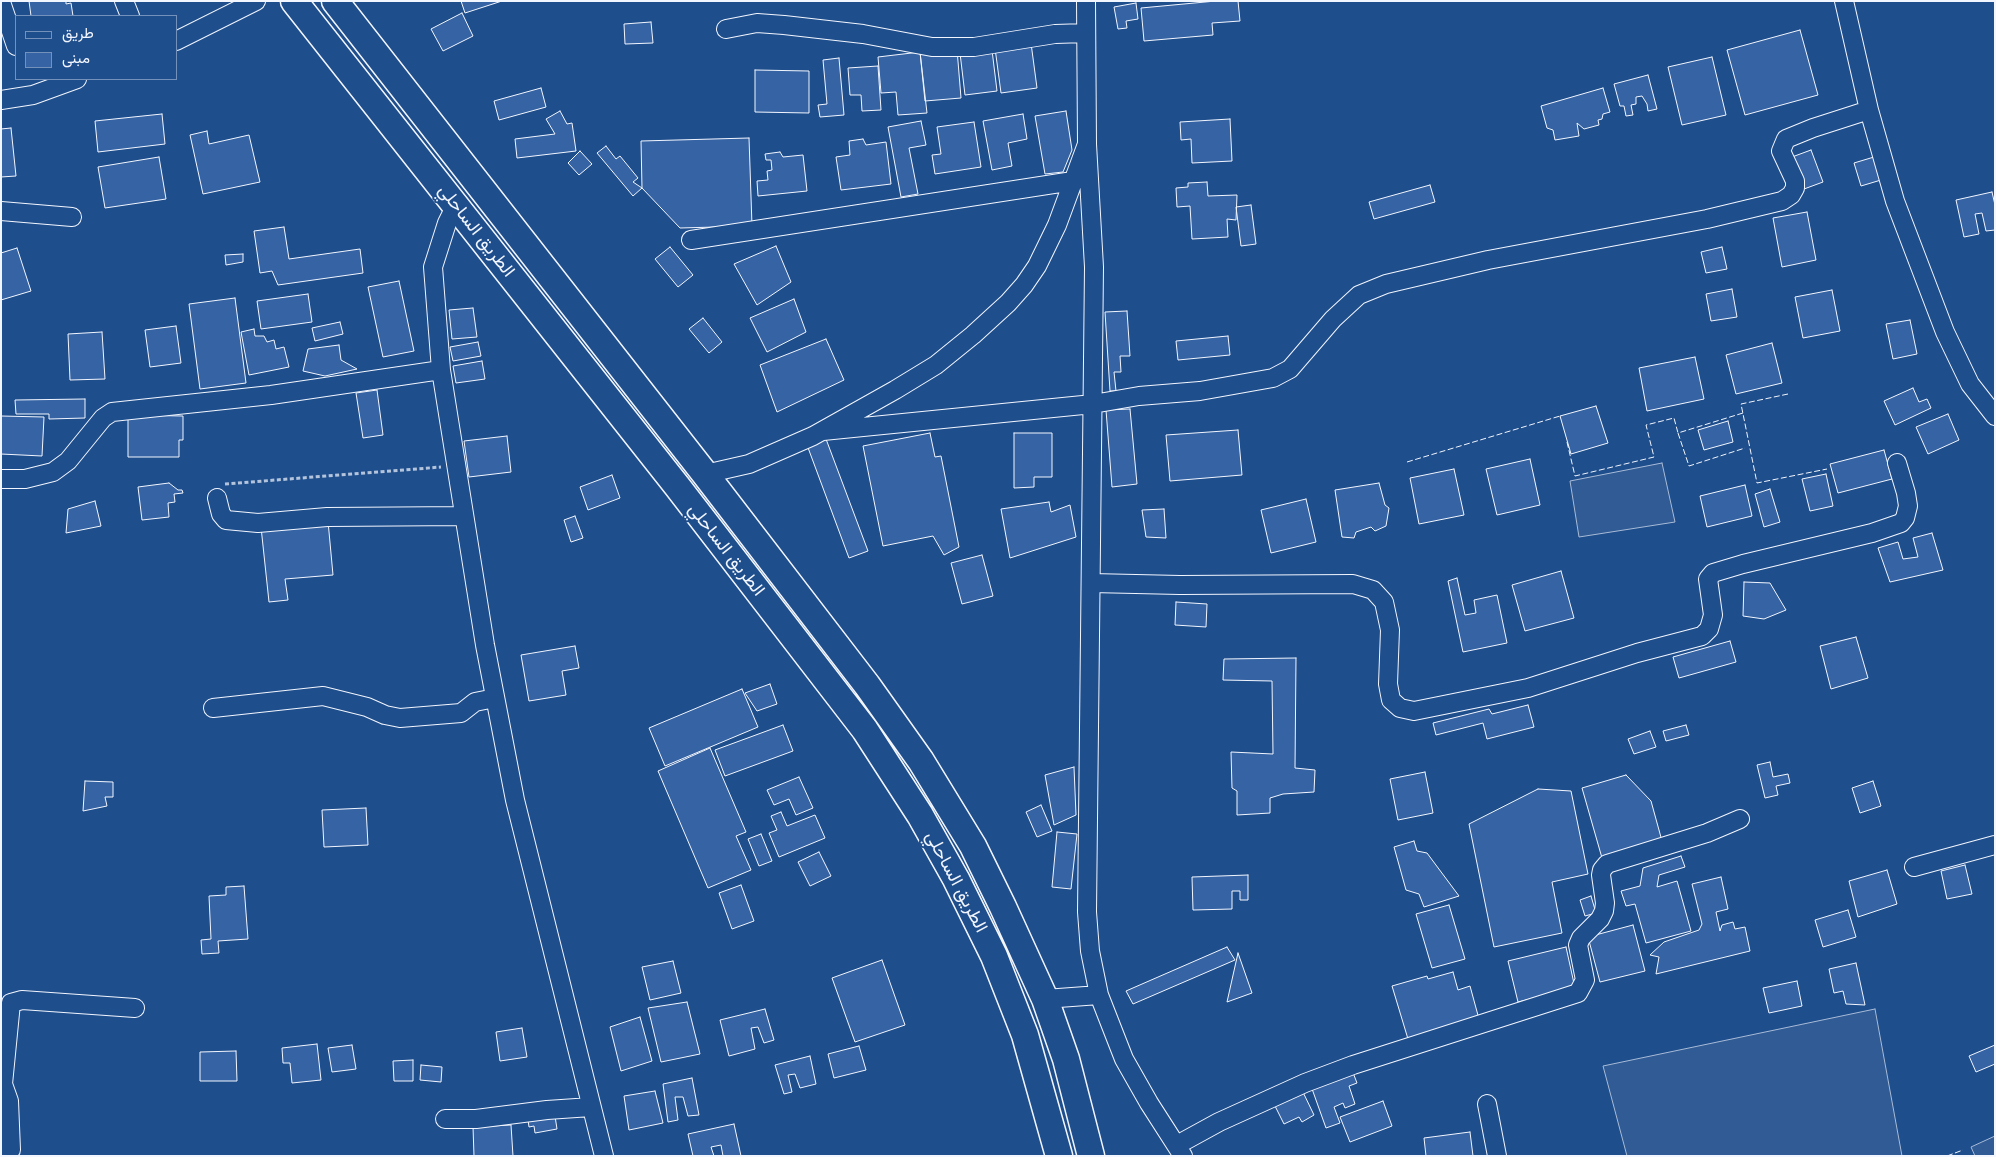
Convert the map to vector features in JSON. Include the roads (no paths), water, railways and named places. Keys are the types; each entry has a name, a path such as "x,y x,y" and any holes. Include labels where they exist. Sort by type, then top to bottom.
{"highway":[{"name":"الطريق الساحلي","path":"294,1 677,486 865,730 920,815 956,879 994,956 1025,1035 1059,1156"},
{"name":"الطريق الساحلي","path":"335,1 705,474 867,685 921,761 973,846 1045,999 1066,1060 1091,1156"}],"street":[{"path":"124,1 130,15"},
{"path":"178,39 256,1"},
{"path":"1086,1 1087,144 1094,267 1087,912 1090,951 1099,995 1124,1059 1149,1103 1180,1150 1236,1114 1305,1083 1353,1065 1578,992 1585,980 1578,944 1581,938 1600,919 1604,911 1602,870 1607,864 1707,833 1740,819"},
{"path":"1844,1 1869,110 1895,201 1945,332 1970,384 1995,416"},
{"path":"1,2 15,43"},
{"path":"726,29 757,23 784,25 863,34 932,47 974,47 1056,34 1086,32"},
{"path":"1,100 30,87 71,80"},
{"path":"823,430 1093,404 1139,396 1200,391 1274,378 1290,369 1333,319 1359,295 1386,284 1488,260 1707,219 1782,201 1791,195 1795,188 1795,181 1781,150 1786,139 1869,110"},
{"path":"705,474 749,464 823,430 895,390 936,365 1008,303 1037,266 1057,224 1087,144"},
{"path":"691,240 1073,181"},
{"path":"456,205 447,223 433,267 441,370 485,645 515,800 604,1156"},
{"path":"1,211 72,217"},
{"path":"1,478 25,479 53,472 68,461 103,418 112,412 270,395 441,370"},
{"path":"1091,582 1180,585 1353,584 1373,590 1384,602 1390,630 1388,684 1391,700 1400,708 1414,712 1528,688 1637,653 1702,636 1709,629 1713,615 1708,579 1712,573 1872,533 1901,522 1905,518 1908,506 1897,463"},
{"path":"218,492 221,514 226,520 258,524 327,517 464,516"},
{"path":"213,708 322,696 367,707 385,715 400,718 461,713 475,702 495,698"},
{"path":"1914,867 1995,845"},
{"path":"1045,999 1099,995"},
{"path":"1,1150 11,1150 9,1100 4,1084 10,1002 22,1000 135,1008"},
{"path":"1487,1104 1497,1156"},
{"path":"445,1119 476,1119 547,1110 591,1107"}]}
